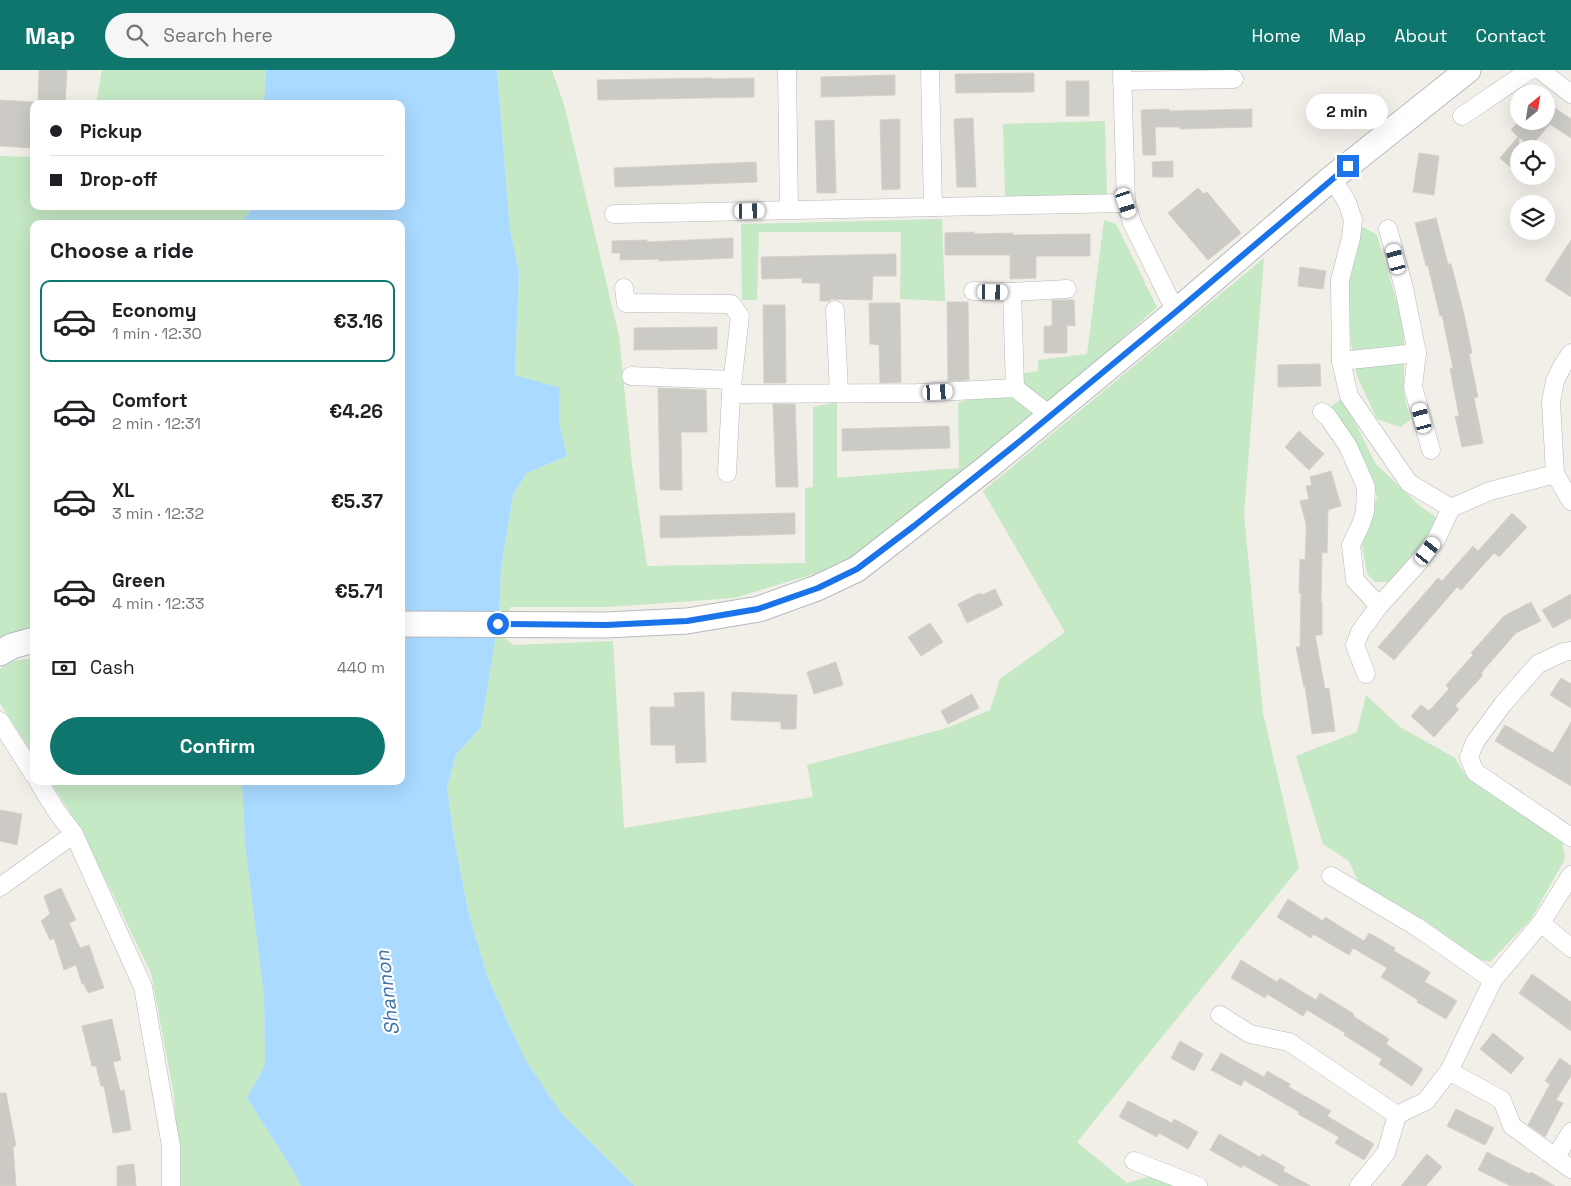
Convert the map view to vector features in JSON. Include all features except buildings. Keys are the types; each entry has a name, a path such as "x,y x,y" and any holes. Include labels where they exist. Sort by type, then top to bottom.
{"main road":[{"path":"405,624 606,625 687,621 758,609 818,588 857,569 1051,416 1332,178 1468,70"},
{"path":"0,653 12,646 30,641"}],"street":[{"path":"787,70 789,210"},
{"path":"930,70 934,207"},
{"path":"1462,116 1530,70"},
{"path":"1540,70 1571,94"},
{"path":"1178,310 1170,300 1132,223 1126,203 1122,76 1234,78"},
{"path":"1332,178 1347,202 1353,220 1351,238 1340,280 1341,361 1349,396 1409,483 1451,508"},
{"path":"614,214 1126,203"},
{"path":"1388,229 1404,288 1416,353 1413,387 1431,450"},
{"path":"973,291 1012,292 1067,289"},
{"path":"1012,292 1015,388"},
{"path":"625,302 731,304 740,316 732,387 727,472"},
{"path":"835,310 839,392"},
{"path":"1341,361 1416,353"},
{"path":"1571,354 1555,381 1551,402 1555,474 1571,501"},
{"path":"631,376 732,387 839,392 918,393 1015,388 1051,416"},
{"path":"1322,412 1328,417 1348,446 1366,487 1365,512 1351,545 1355,580 1379,606"},
{"path":"1366,674 1355,645 1360,632 1379,606 1418,563 1437,538 1451,508 1490,491 1555,474"},
{"path":"1571,651 1564,652 1538,664 1503,704 1475,742 1469,757 1475,772 1571,837"},
{"path":"0,721 30,769"},
{"path":"41,785 74,834 143,987 171,1146 171,1186"},
{"path":"0,888 74,834"},
{"path":"1360,1186 1386,1153 1398,1115 1426,1101 1449,1071 1493,980 1541,923 1571,875"},
{"path":"1331,876 1417,927 1493,980"},
{"path":"1541,923 1571,948"},
{"path":"1220,1016 1250,1034 1289,1042 1398,1115"},
{"path":"1449,1071 1502,1100 1512,1126 1571,1169"},
{"path":"1555,1158 1571,1132"},
{"path":"1134,1161 1198,1186"}],"green space":[{"path":"102,70 266,70 264,100 97,100"},
{"path":"497,70 552,70 565,108 619,336 632,464 647,566 805,563 805,488 813,487 813,407 837,402 837,478 959,468 958,403 1016,385 1018,374 1038,371 1038,360 1087,354 1104,220 1116,224 1157,307 1049,404 844,565 734,598 609,607 511,607 506,613 499,616 501,568 513,495 527,473 567,456 559,421 560,388 515,376 519,271 510,230"},
{"path":"1105,121 1107,195 1005,199 1003,124"},
{"path":"0,156 30,157 30,210 251,210 243,220 30,220 30,629 0,642"},
{"path":"942,219 945,301 900,299 901,232 759,232 757,300 742,300 741,224"},
{"path":"1363,227 1377,235 1404,326 1404,393 1410,420 1400,427 1377,419 1357,376 1351,343 1347,290 1358,234"},
{"path":"1264,258 1244,515 1263,713 1299,868 1077,1142 1127,1183 1155,1175 1181,1186 635,1186 562,1114 526,1061 487,976 468,910 454,838 447,787 456,755 481,727 495,637 505,638 513,645 613,641 624,828 813,797 807,765 947,728 990,710 1000,679 1065,632 983,491"},
{"path":"1343,398 1375,463 1420,506 1437,518 1435,528 1389,582 1375,582 1367,573 1362,546 1377,497 1367,465 1329,408"},
{"path":"30,659 30,750 0,703 0,669 14,661"},
{"path":"1366,695 1400,727 1455,758 1464,773 1562,840 1565,859 1531,919 1490,962 1476,959 1424,920 1360,886 1349,861 1323,844 1296,756 1357,732"},
{"path":"53,785 242,785 245,844 264,995 265,1065 247,1098 301,1186 180,1186 174,1095 151,973 83,833"}],"water":[{"name":"Shannon","path":"266,70 497,70 510,230 519,271 515,375 560,388 559,421 567,456 527,473 513,495 501,568 499,616 481,727 456,755 447,787 454,838 468,910 487,976 526,1061 562,1114 635,1186 301,1186 247,1098 265,1065 264,995 245,844 242,785 405,785 405,220 243,220 251,210 405,210 405,100 264,100"}],"route":[{"path":"498,624 606,625 687,621 758,609 818,588 857,569 1020,441 1348,166"}]}
